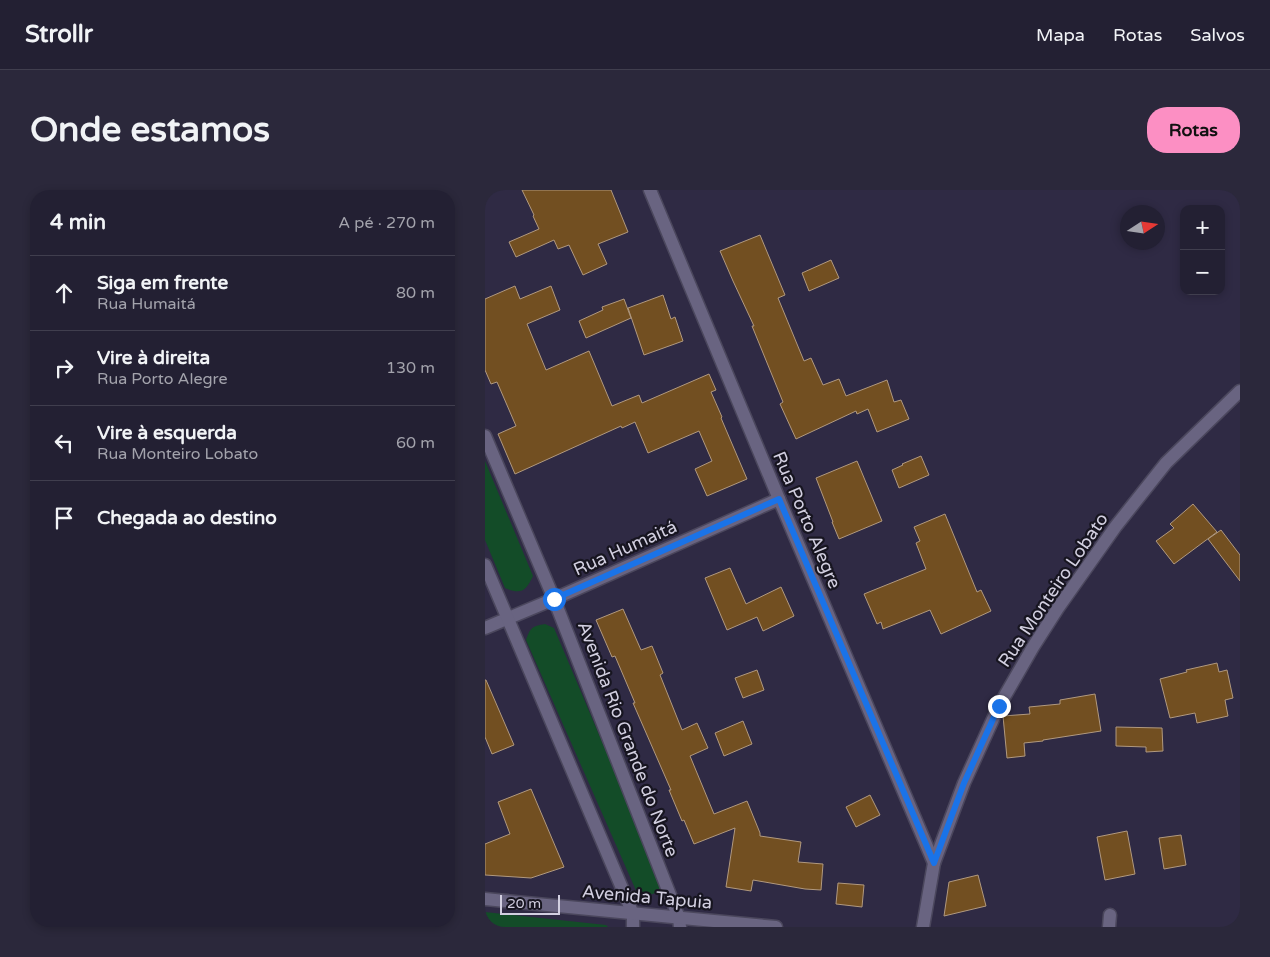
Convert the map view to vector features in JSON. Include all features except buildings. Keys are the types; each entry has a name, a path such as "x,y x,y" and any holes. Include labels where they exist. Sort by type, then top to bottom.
{"street":[{"name":"Rua Porto Alegre","path":"650,190 934,863"},
{"name":"Rua Monteiro Lobato","path":"923,927 934,863 964,783 999,706 1058,608 1116,526 1167,463 1240,391"},
{"name":"Avenida Rio Grande do Norte","path":"485,436 554,599 679,922"},
{"name":"Rua Humaitá","path":"485,628 779,499"},
{"path":"485,565 633,914 633,927"},
{"name":"Avenida Tapuia","path":"485,899 633,914 679,922 776,927"}],"green space":[{"path":"485,461 533,576 528,585 519,591 505,588 485,540"},
{"path":"545,624 554,628 662,884 656,893 638,895 526,640 532,628"},
{"path":"485,912 606,925 608,927 485,927"}],"route":[{"path":"554,599 779,499 934,863 964,783 999,706"}]}
